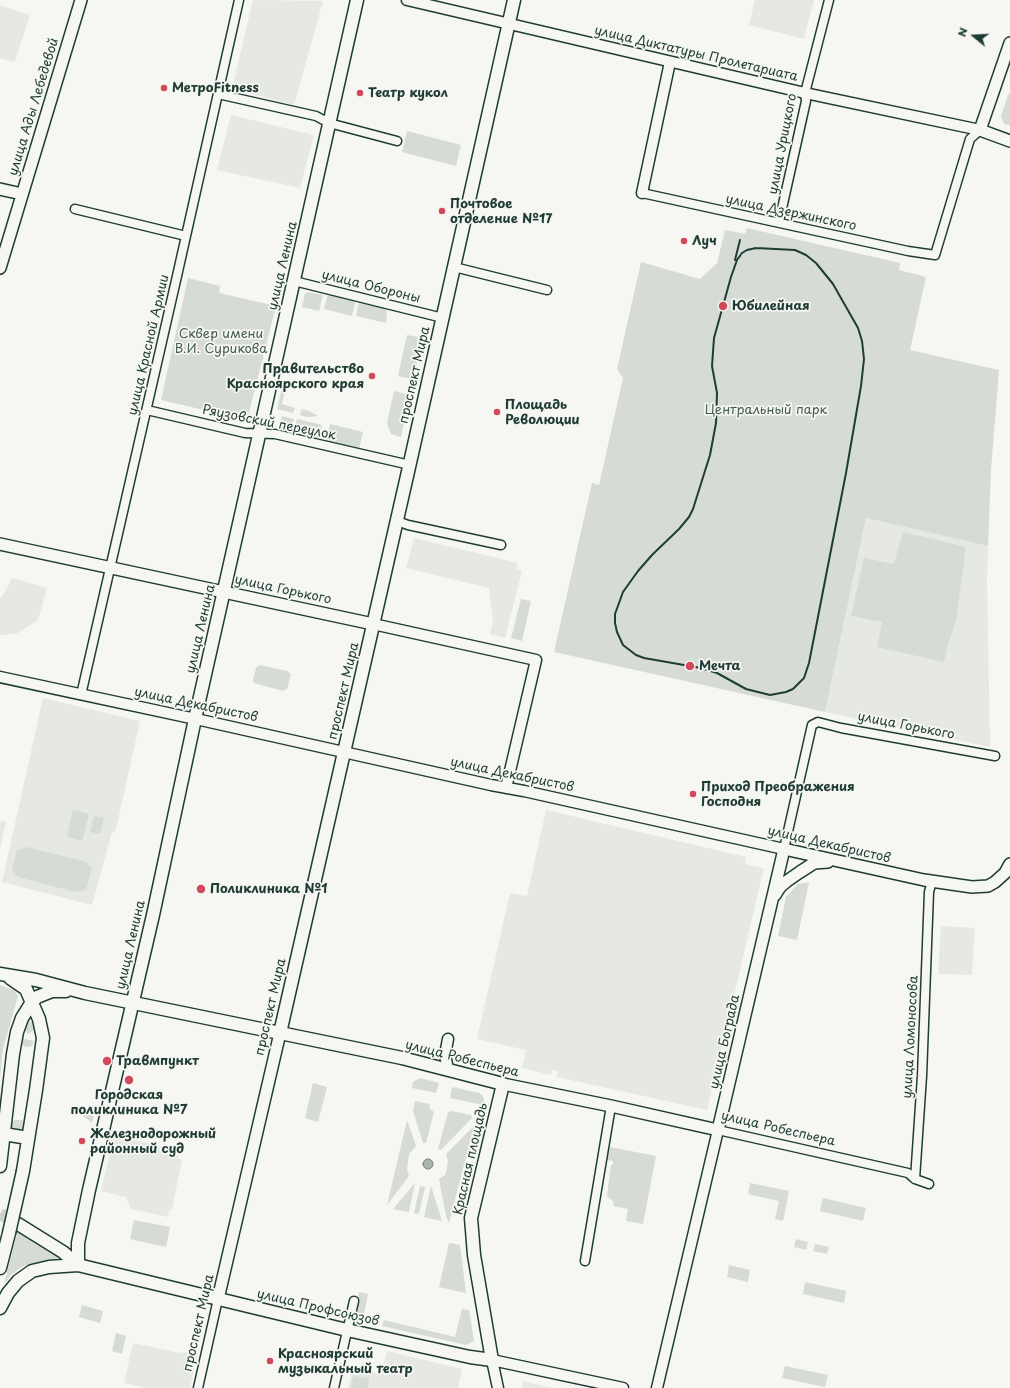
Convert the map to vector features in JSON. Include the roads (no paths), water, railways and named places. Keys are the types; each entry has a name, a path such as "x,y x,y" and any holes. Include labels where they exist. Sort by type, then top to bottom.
{"main road":[{"name":"улица Ады Лебедевой","path":"0,268 81,0"},
{"name":"улица Ленина","path":"78,1265 78,1243 168,849 195,719 357,0"},
{"name":"проспект Мира","path":"218,1299 410,465 514,0"},
{"path":"1010,44 980,130 1010,141"},
{"path":"0,189 22,194"},
{"name":"улица Горького","path":"0,544 373,624"},
{"name":"улица Декабристов","path":"784,849 932,881 972,887 988,886 995,882 1005,873 1010,864"},
{"name":"улица Бограда","path":"718,1130 784,849"},
{"path":"773,898 786,881 809,866 814,863 834,861"},
{"path":"0,1268 16,1206 43,1038 39,1019 26,989 17,982 1,974"},
{"name":"улица Робеспьера","path":"1,974 52,983 85,993 448,1069 503,1084 718,1130"},
{"path":"0,1166 12,1060 17,1032 22,1018 37,997 52,991 85,993"},
{"name":"Красная площадь","path":"492,1360 474,1255 471,1218 503,1084"},
{"path":"4,1134 28,1138"},
{"name":"улица Профсоюзов","path":"18,1224 63,1252 78,1265 347,1330 470,1357 492,1360"},
{"path":"0,1308 8,1293 18,1281 32,1271 49,1267 78,1265"}],"street":[{"name":"улица Красной Армии","path":"81,695 239,0"},
{"name":"улица Диктатуры Пролетариата","path":"407,0 806,93 980,130"},
{"name":"улица Урицкого","path":"779,222 806,101 806,93 829,0"},
{"path":"642,193 670,62"},
{"path":"218,94 316,116 329,123 397,141"},
{"name":"улица Дзержинского","path":"642,193 908,251 935,255 970,138 980,130"},
{"path":"74,209 186,236"},
{"path":"454,267 547,290"},
{"name":"улица Обороны","path":"294,281 443,318"},
{"name":"Ряузовский переулок","path":"147,410 245,433 275,434 410,465"},
{"path":"397,521 408,525 501,545"},
{"name":"улица Горького","path":"373,624 536,660 506,788"},
{"name":"улица Декабристов","path":"0,677 195,719 491,786 577,802 784,849"},
{"name":"улица Горького","path":"812,724 818,722 841,728 996,756"},
{"name":"улица Бограда","path":"784,849 812,724"},
{"name":"улица Ломоносова","path":"915,1179 922,1068 929,892 932,881"},
{"path":"448,1039 445,1055 448,1069"},
{"path":"585,1261 611,1106"},
{"name":"улица Бограда","path":"658,1388 718,1130"},
{"name":"улица Робеспьера","path":"718,1130 908,1173 915,1179"},
{"path":"915,1179 929,1184"},
{"name":"проспект Мира","path":"198,1388 218,1299"},
{"path":"334,1388 354,1301"},
{"path":"492,1360 498,1388"},
{"name":"улица Профсоюзов","path":"492,1360 623,1388"}],"tunnel":[{"path":"0,1214 18,1224"}],"railway":[{"path":"735,260 740,240"},
{"path":"756,248 795,250 806,255 816,263 833,284 858,328 862,341 864,359 861,386 846,473 809,663 804,678 793,689 770,695 746,689 717,673 701,668 644,658 636,655 623,645 615,623 615,614 623,592 652,555 679,529 689,517 693,509 710,455 716,423 717,393 712,366 714,338 737,260 742,253 756,248"}],"place":[{"name":"МетроFitness","path":"164,88"},
{"name":"Театр кукол","path":"360,93"},
{"name":"Почтовое отделение №17","path":"442,211"},
{"name":"Луч","path":"684,241"},
{"name":"Юбилейная","path":"723,306"},
{"name":"Правительство Красноярского края","path":"372,376"},
{"name":"Площадь Революции","path":"497,412"},
{"name":"Мечта","path":"690,666"},
{"name":"Приход Преображения Господня","path":"693,794"},
{"name":"Поликлиника №1","path":"201,889"},
{"name":"Травмпункт","path":"107,1061"},
{"name":"Городская поликлиника №7","path":"129,1080"},
{"name":"Железнодорожный районный суд","path":"82,1141"},
{"name":"Красноярский музыкальный театр","path":"270,1361"}],"park label":[{"name":"Сквер имени В.И. Сурикова","path":"221,342"},
{"name":"Центральный парк","path":"766,410"}]}
